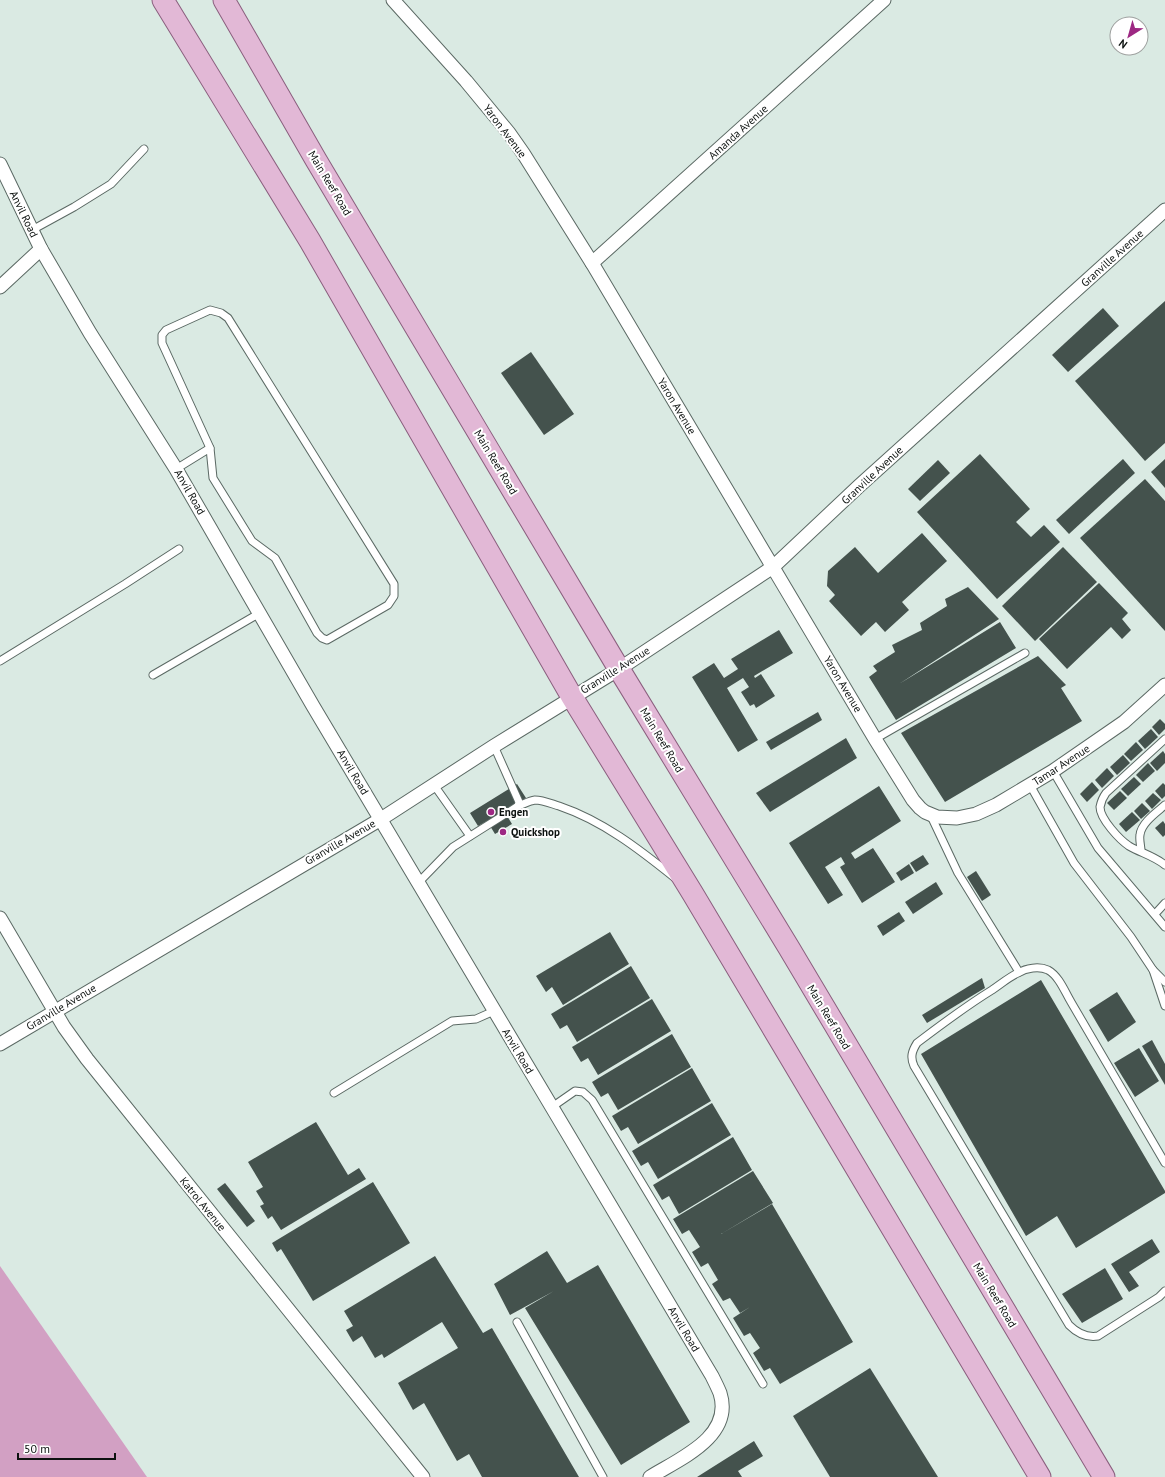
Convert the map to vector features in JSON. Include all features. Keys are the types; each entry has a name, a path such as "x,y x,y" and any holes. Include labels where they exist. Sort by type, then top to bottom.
{"main road":[{"path":"163,0 310,241 572,697 693,894 1040,1477"},
{"name":"Main Reef Road","path":"224,0 324,173 1104,1477"}],"street":[{"name":"Yaron Avenue","path":"393,0 466,81 510,133 592,263 913,800 930,815 944,818"},
{"name":"Amanda Avenue","path":"592,263 884,0"},
{"name":"Anvil Road","path":"0,164 41,249 90,333 176,469 313,706 712,1376 720,1393 722,1406 715,1431 709,1439 697,1449 650,1477"},
{"name":"Granville Avenue","path":"0,1044 381,818 619,668 773,568 859,486 1165,210"},
{"path":"0,287 41,249"},
{"name":"Tamar Avenue","path":"944,818 957,818 986,810 1030,785 1124,722 1165,685"},
{"name":"Katrol Avenue","path":"0,918 54,1011 87,1059 423,1477"}],"lane":[{"path":"32,230 74,207 111,184 144,150"},
{"path":"210,310 221,313 228,318 394,584 394,596 388,605 327,640 322,638 317,633 275,558 252,541 213,478 210,448 162,342 162,335 166,330 210,310"},
{"path":"176,469 210,448"},
{"path":"0,661 179,549"},
{"path":"153,675 260,613"},
{"path":"876,738 1025,653"},
{"path":"1165,739 1106,793 1100,806 1103,818 1116,834 1129,846 1159,860 1165,865"},
{"path":"494,746 519,802 518,806"},
{"path":"1053,771 1098,848 1155,914 1162,918 1165,927"},
{"path":"434,785 470,836"},
{"path":"1030,785 1074,864 1131,938 1152,970 1160,975 1165,982"},
{"path":"418,883 448,852 470,836 518,806 529,801 536,800 544,801 578,813 599,823 639,850 693,894"},
{"path":"1141,851 1141,830 1145,824 1165,805"},
{"path":"930,815 958,873 1019,972"},
{"path":"1155,914 1165,904"},
{"path":"1165,1163 1058,980 1053,973 1047,970 1040,968 1019,972 962,1009 917,1043 912,1052 912,1061 914,1066 1069,1325 1075,1331 1090,1337 1098,1336 1159,1297 1165,1291"},
{"path":"1160,975 1165,1006"},
{"path":"334,1093 452,1022 476,1019 494,1010"},
{"path":"552,1107 575,1091 583,1092 592,1100 763,1384"},
{"path":"517,1322 603,1477"}],"shaded area":[{"path":"0,1266 147,1477 0,1477"}],"building":[{"path":"1165,301 1165,443 1145,461 1075,381"},
{"path":"1103,308 1119,326 1068,372 1052,355"},
{"path":"531,352 574,414 544,435 501,373"},
{"path":"980,454 1030,509 1016,522 1031,537 1044,525 1060,542 997,599 917,512"},
{"path":"1123,459 1135,473 1069,534 1056,520"},
{"path":"1165,459 1165,488 1151,472"},
{"path":"938,460 950,473 920,501 908,489"},
{"path":"1145,479 1165,501 1165,631 1080,538"},
{"path":"922,533 947,561 902,602 909,610 885,632 876,622 861,636 829,601 835,595 827,586 828,571 855,547 878,573"},
{"path":"1063,547 1097,582 1035,641 1002,606"},
{"path":"1099,583 1128,613 1122,619 1131,630 1122,639 1111,627 1067,669 1039,639"},
{"path":"968,587 999,619 899,684 1000,622 1016,648 896,720 869,677 877,671 873,666 895,652 892,645 922,630 920,623 947,606 945,599"},
{"path":"779,630 793,653 754,676 755,678 761,674 775,696 756,708 754,704 750,706 741,692 749,687 743,678 727,688 758,740 738,752 692,677 714,663 724,678 738,669 731,659"},
{"path":"1038,656 1066,685 1061,688 1082,721 945,802 901,733"},
{"path":"818,712 822,720 771,750 766,742"},
{"path":"1160,719 1165,724 1165,729 1159,735 1152,727"},
{"path":"1151,729 1158,737 1145,749 1138,741"},
{"path":"846,738 857,758 770,812 756,793"},
{"path":"1136,742 1143,750 1131,761 1124,754"},
{"path":"1163,751 1165,754 1165,763 1157,771 1150,763"},
{"path":"1123,755 1130,763 1117,775 1110,767"},
{"path":"1148,763 1155,771 1143,782 1136,775"},
{"path":"1107,768 1114,776 1102,788 1095,780"},
{"path":"1134,777 1141,784 1128,796 1121,789"},
{"path":"1092,782 1099,790 1087,802 1080,794"},
{"path":"1163,783 1165,785 1165,796 1162,799 1155,791"},
{"path":"517,784 526,798 504,811 512,824 495,834 487,821 478,826 470,813"},
{"path":"879,786 901,821 851,853 855,859 873,848 895,882 862,903 840,867 845,864 841,857 825,867 843,895 828,904 789,843"},
{"path":"1120,791 1127,798 1114,810 1107,803"},
{"path":"1153,793 1161,800 1152,809 1145,801"},
{"path":"1142,803 1150,811 1141,819 1134,811"},
{"path":"1132,812 1140,820 1126,832 1119,824"},
{"path":"1163,821 1165,824 1165,835 1163,837 1155,828"},
{"path":"923,855 929,864 916,872 910,863"},
{"path":"909,864 914,873 901,881 896,873"},
{"path":"976,871 991,895 982,901 967,877"},
{"path":"936,882 943,894 913,914 905,902"},
{"path":"899,912 905,921 883,936 877,926"},
{"path":"610,932 629,964 563,1005 552,987 546,992 536,976"},
{"path":"631,966 650,998 577,1042 567,1025 560,1029 551,1014"},
{"path":"982,978 985,988 927,1023 922,1015"},
{"path":"1041,980 1165,1191 1165,1193 1076,1248 1057,1216 1026,1236 921,1054"},
{"path":"1117,992 1136,1022 1108,1042 1089,1010"},
{"path":"652,999 671,1031 598,1075 588,1058 581,1062 572,1047"},
{"path":"672,1034 691,1067 618,1110 608,1093 601,1097 592,1082"},
{"path":"1152,1040 1165,1064 1165,1085 1142,1046"},
{"path":"1139,1048 1159,1081 1135,1097 1114,1063"},
{"path":"692,1068 711,1101 638,1144 628,1127 621,1131 612,1116"},
{"path":"712,1103 731,1135 658,1179 648,1162 641,1166 632,1151"},
{"path":"316,1122 348,1175 359,1168 366,1179 281,1230 272,1216 268,1219 260,1206 264,1204 256,1191 263,1187 248,1162"},
{"path":"733,1137 752,1170 679,1214 669,1196 662,1200 653,1185"},
{"path":"753,1171 773,1203 721,1234 772,1204 853,1342 780,1384 770,1368 764,1371 753,1353 760,1348 750,1333 744,1336 733,1318 750,1307 740,1313 730,1298 723,1301 712,1284 718,1280 708,1263 701,1267 692,1252 700,1247 689,1230 682,1234 673,1219"},
{"path":"373,1182 410,1243 313,1301 281,1249 277,1252 272,1243"},
{"path":"225,1183 255,1221 247,1227 217,1189"},
{"path":"1152,1239 1160,1252 1129,1272 1139,1286 1129,1292 1111,1264"},
{"path":"547,1251 567,1283 598,1265 690,1422 621,1465 525,1308 554,1291 510,1315 494,1284"},
{"path":"435,1256 483,1333 492,1328 579,1477 482,1477 469,1454 457,1461 424,1403 413,1410 398,1383 458,1348 442,1322 384,1358 382,1354 375,1358 362,1336 353,1342 346,1330 353,1326 344,1311"},
{"path":"1105,1268 1123,1299 1082,1323 1062,1294"},
{"path":"870,1368 938,1477 830,1477 793,1416"},
{"path":"754,1441 763,1456 738,1471 742,1477 697,1477"}],"place":[{"name":"Engen","path":"491,812"},
{"name":"Quickshop","path":"503,832"}]}
